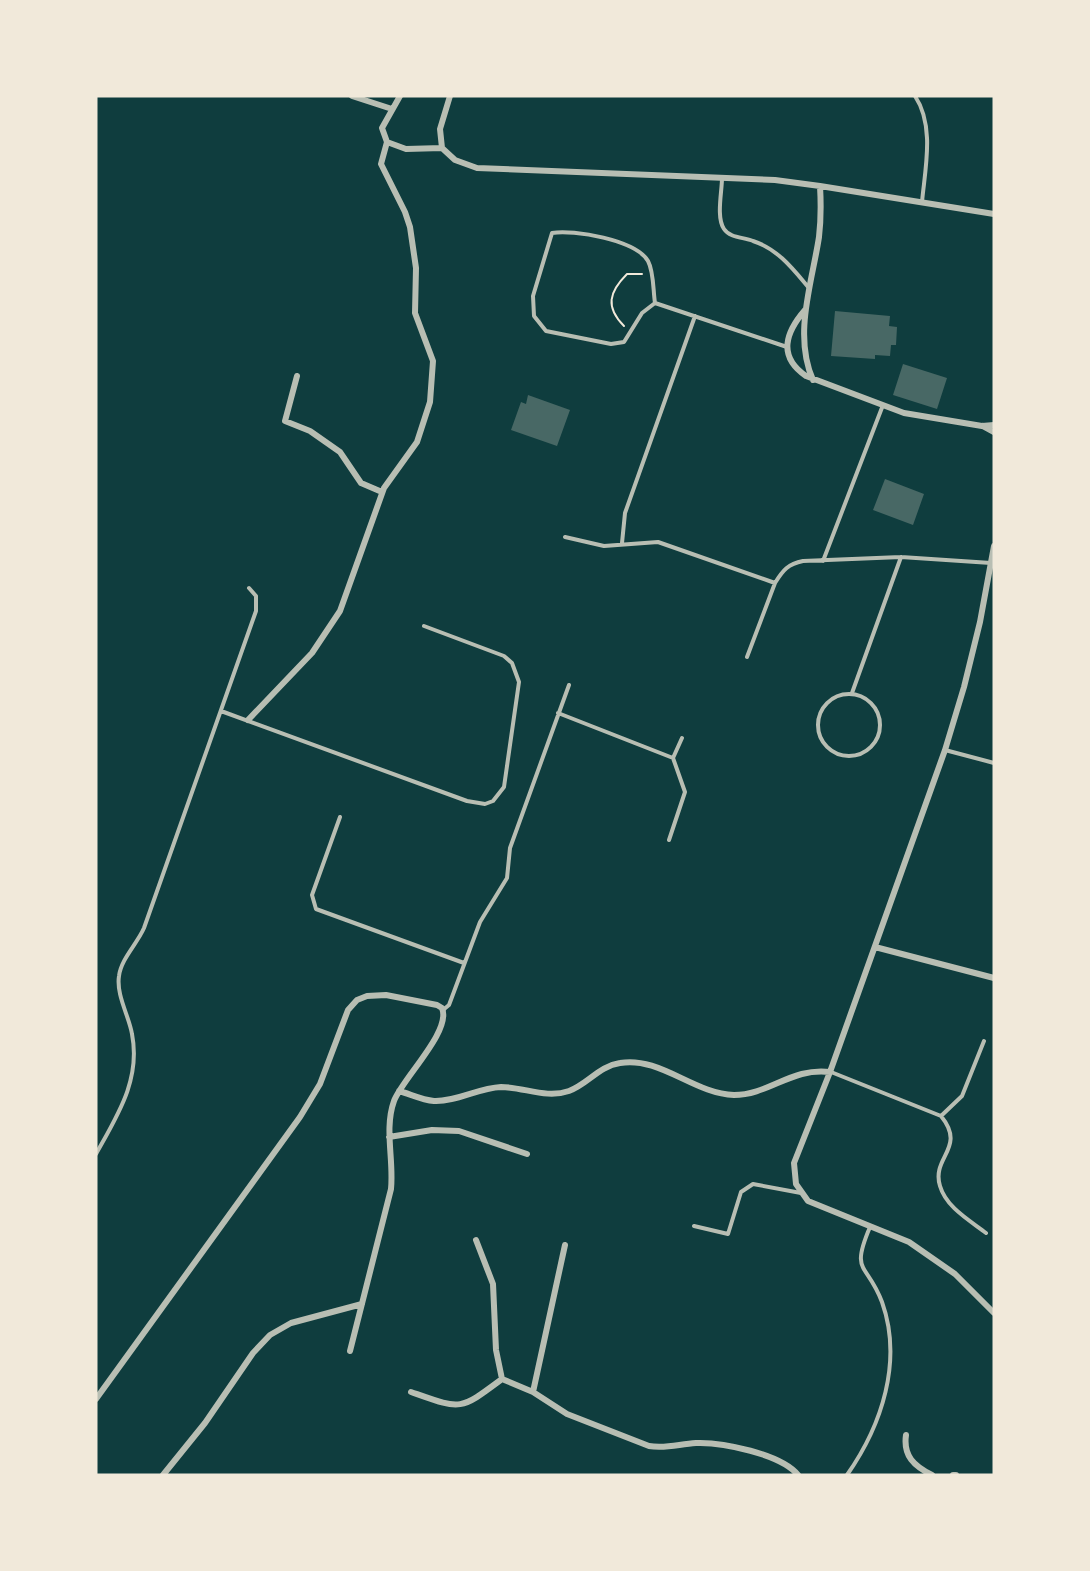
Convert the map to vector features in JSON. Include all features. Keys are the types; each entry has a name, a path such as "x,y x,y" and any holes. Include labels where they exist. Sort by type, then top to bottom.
{"street":[{"path":"352,96 392,108"},
{"path":"248,720 312,653 340,611 382,492 389,477 417,442 430,402 434,371 430,350 415,313 416,268 410,227 381,164 387,142 382,128 400,96"},
{"path":"450,96 440,129 442,148 447,154 465,165 489,169 722,178 820,186 994,214"},
{"path":"387,142 406,149 442,148"},
{"path":"813,380 805,354 806,309 819,236 820,186"},
{"path":"806,309 787,335 787,347 796,367 813,380 928,418 982,426 994,425"},
{"path":"297,376 285,422 310,431 340,452 361,483 382,492"},
{"path":"982,426 994,432"},
{"path":"994,546 986,596 964,687 945,750 830,1072 794,1163 794,1174 801,1193 817,1206 909,1242 955,1274 994,1312"},
{"path":"986,596 994,589"},
{"path":"875,947 994,978"},
{"path":"96,1399 300,1117 320,1084 352,1005 367,996 386,995 416,999 437,1005 443,1010 443,1019 430,1046 399,1091 391,1113 389,1137 392,1163 391,1189 350,1351"},
{"path":"399,1091 434,1101 500,1087 559,1094 577,1087 609,1066 629,1062 650,1066 715,1092 734,1095 752,1092 805,1072 830,1072"},
{"path":"389,1137 432,1130 459,1131 527,1154"},
{"path":"476,1240 493,1284 496,1350 502,1379"},
{"path":"533,1392 565,1245"},
{"path":"163,1475 205,1423 265,1339 291,1323 362,1304"},
{"path":"502,1379 533,1392 567,1414 649,1446 662,1448 693,1443 711,1444 780,1460 798,1475"},
{"path":"411,1392 442,1403 462,1405 474,1401 502,1379"},
{"path":"906,1435 906,1449 911,1461 932,1475"}],"lane":[{"path":"915,96 923,113 926,128 922,202"},
{"path":"722,178 720,217 723,228 733,236 750,240 772,250 810,289"},
{"path":"565,230 629,245 648,261 655,303 642,313 624,342 611,344 546,331 534,316 533,296 552,232 565,230"},
{"path":"655,303 787,347"},
{"path":"622,544 625,513 695,316"},
{"path":"823,561 883,405"},
{"path":"565,537 604,546 658,542 775,583"},
{"path":"852,693 900,558"},
{"path":"747,657 775,583 791,564 900,558 992,565"},
{"path":"96,1154 120,1110 132,1074 134,1048 119,988 121,968 144,928 257,606 256,596 249,588"},
{"path":"221,711 476,804 493,801 504,787 519,692 517,672 504,656 424,626"},
{"path":"443,1010 448,1005 480,922 504,884 510,848 569,684"},
{"path":"852,693 869,700 880,715 880,733 872,749 856,757 838,755 823,744 817,727 821,709 834,697 852,693"},
{"path":"558,713 673,758"},
{"path":"669,840 685,792 673,758 682,738"},
{"path":"945,750 994,763"},
{"path":"340,817 312,895 316,909 464,963"},
{"path":"941,1116 962,1096 984,1041"},
{"path":"830,1072 941,1116 950,1127 952,1138 938,1176 940,1187 951,1205 986,1233"},
{"path":"694,1226 728,1233 741,1192 753,1184 801,1193"},
{"path":"847,1475 858,1460 890,1382 892,1356 881,1301 862,1267 859,1254 870,1226"}],"path":[{"path":"630,333 615,318 610,298 615,286 627,274 651,274"}],"building":[{"path":"835,311 890,316 889,326 897,327 896,345 891,345 890,356 875,355 875,359 831,356"},
{"path":"903,364 947,378 937,409 893,395"},
{"path":"528,395 570,410 557,446 511,430 521,402 526,404"},
{"path":"885,479 924,494 913,525 873,510"}]}
